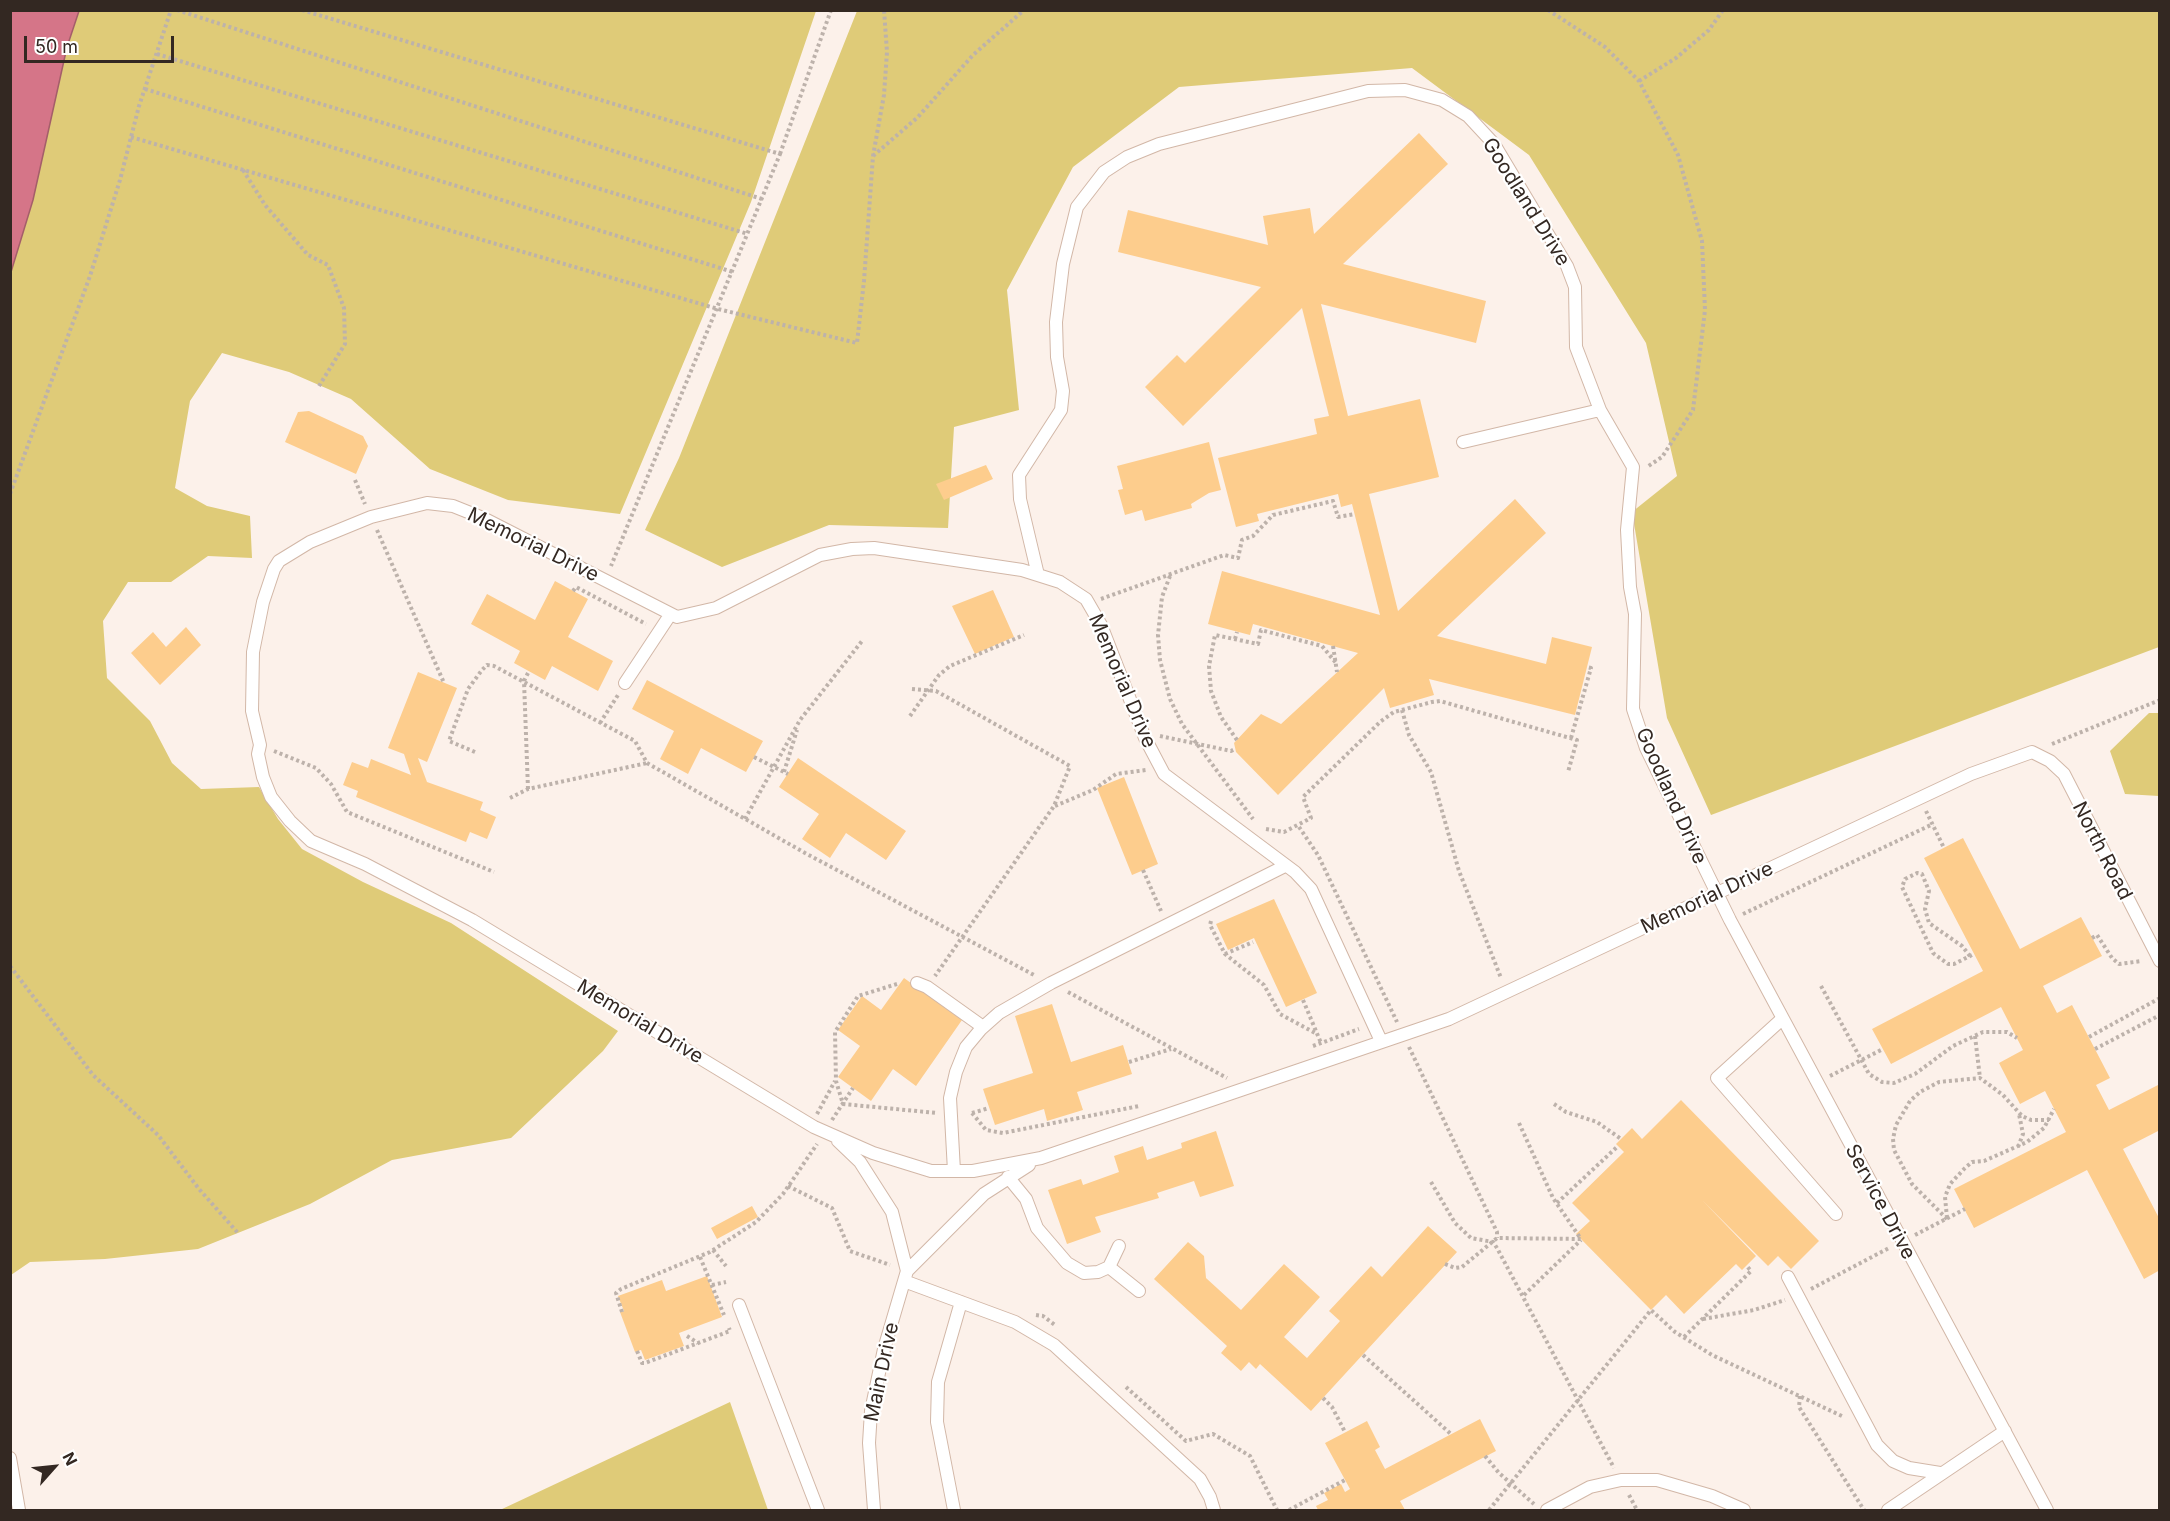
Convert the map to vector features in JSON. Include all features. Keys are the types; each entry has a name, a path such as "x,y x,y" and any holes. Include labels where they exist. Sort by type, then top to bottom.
{"lane":[{"name":"Goodland Drive","path":"1038,574 1020,499 1019,475 1061,410 1063,391 1057,357 1056,322 1064,264 1077,207 1104,172 1127,157 1159,144 1368,91 1405,90 1442,100 1468,116 1494,144 1567,266 1575,287 1576,347 1600,410 1633,467 1627,530 1630,587 1635,614 1634,709 1646,748 1715,893"},
{"path":"1463,442 1600,410"},
{"name":"Memorial Drive","path":"1381,1041 1311,889 1286,866 1161,769 1145,738 1101,625 1089,603 1060,582 1022,570 873,548 852,549 820,555 796,565 716,608 686,616 670,615 483,518 453,506 427,503 371,518 310,542 279,561 274,569 263,602 253,652 252,711 260,745 258,754 263,777 271,797 290,821 311,841 384,873 472,920 811,1125 909,1165 931,1171 992,1168 1041,1158 1449,1018 1919,798 2000,762 2032,752"},
{"path":"625,683 670,615"},
{"name":"North Road","path":"2032,752 2050,761 2064,774 2158,958"},
{"path":"954,1171 950,1098 956,1072 966,1047 983,1027 999,1013 1051,983 1286,866"},
{"name":"Service Drive","path":"1715,893 2047,1510"},
{"path":"922,985 983,1027"},
{"path":"1782,1019 1717,1078 1836,1214"},
{"name":"Main Drive","path":"827,1133 860,1162 892,1212 900,1233 906,1276 884,1349 871,1411 869,1443 874,1510"},
{"name":"Main Drive","path":"906,1276 984,1194 1041,1158"},
{"path":"1008,1177 1026,1199 1037,1228 1067,1263 1084,1273 1098,1272 1109,1268 1119,1246"},
{"path":"1109,1268 1139,1291"},
{"path":"906,1276 961,1302 1015,1322 1054,1345 1200,1479 1214,1510"},
{"path":"1788,1277 1861,1419 1877,1444 1893,1461 1923,1472 1940,1473"},
{"path":"954,1510 937,1422 938,1382 961,1302"},
{"path":"740,1305 818,1510"},
{"path":"1888,1510 2005,1431"},
{"path":"10,1458 19,1510"},
{"path":"1542,1508 1590,1487 1621,1480 1672,1482 1744,1510"}],"path":[{"path":"10,494 90,276 145,89 171,10"},
{"path":"177,10 762,199"},
{"path":"302,10 780,154"},
{"path":"604,581 780,154 831,10"},
{"path":"131,137 718,309 857,343 873,156 884,95 887,52 884,10"},
{"path":"873,156 918,117 973,55 1024,10"},
{"path":"1548,10 1605,47 1640,81 1678,155 1702,241 1705,310 1693,410 1662,457 1644,469"},
{"path":"1640,81 1676,58 1709,30 1724,10"},
{"path":"157,54 748,234"},
{"path":"145,89 733,272"},
{"path":"242,169 264,205 308,255 328,265 344,308 345,344 319,386"},
{"path":"355,480 444,683"},
{"path":"1089,603 1224,555 1238,558 1242,540 1253,536 1273,515 1333,501 1338,517 1355,514"},
{"path":"1170,576 1160,607 1158,635 1160,660 1170,699 1182,724 1256,823"},
{"path":"573,591 576,587 659,631"},
{"path":"1237,740 1216,704 1209,681 1209,666 1215,635 1258,645 1261,630 1322,646 1336,663"},
{"path":"1235,639 1238,632"},
{"path":"910,716 939,675 950,666 1024,634"},
{"path":"745,819 800,720 862,640"},
{"path":"1333,646 1337,672"},
{"path":"475,752 449,741 468,688 487,665 494,666 635,741 647,763 745,819 1228,1079 1235,1092"},
{"path":"1571,739 1591,668 1587,666"},
{"path":"528,789 524,681 529,671"},
{"path":"600,723 625,683"},
{"path":"912,689 929,688 1070,766 1054,806 963,937 922,985"},
{"path":"810,694 816,699"},
{"path":"2032,752 2160,700"},
{"path":"1261,828 1284,832 1311,818 1303,797 1380,722 1388,715 1402,710 1440,701 1577,740 1568,772"},
{"path":"1402,710 1409,735 1431,772 1459,871 1506,992"},
{"path":"754,757 786,773 800,720"},
{"path":"1145,738 1159,735 1231,751 1235,749"},
{"path":"260,745 316,768 331,784 347,813 494,872"},
{"path":"510,798 528,789 647,763"},
{"path":"1054,806 1093,790 1116,774 1134,770 1161,769"},
{"path":"1919,798 1944,848"},
{"path":"1730,920 1933,824"},
{"path":"1143,870 1168,925"},
{"path":"1917,873 1922,874 1928,884 1925,909 1929,923 1972,955 1948,964 1933,953 1902,887 1905,879 1917,873"},
{"path":"1218,900 1210,925 1225,954 1264,985 1280,1014 1317,1034"},
{"path":"2092,938 2097,936 2119,964 2158,958"},
{"path":"1225,954 1253,942"},
{"path":"10,966 93,1076 158,1135 199,1189 238,1233"},
{"path":"843,1104 836,1081 835,1032 858,996 897,984"},
{"path":"1821,986 1860,1061 1874,1079 1894,1083 1915,1074 1953,1046 1975,1036 2000,1031 2016,1038"},
{"path":"2089,1036 2160,999"},
{"path":"1303,1000 1321,1043"},
{"path":"2096,1049 2160,1015"},
{"path":"1311,1047 1373,1023"},
{"path":"1975,1036 1980,1078"},
{"path":"1129,1062 1172,1048"},
{"path":"1816,1084 1883,1049"},
{"path":"1218,1083 1239,1075"},
{"path":"1947,1219 1912,1184 1899,1163 1893,1139 1896,1125 1910,1101 1930,1085 1969,1077 1980,1078 2003,1095 2019,1113 2031,1119 2049,1120"},
{"path":"811,1125 836,1081"},
{"path":"622,1312 616,1293 621,1289 700,1257 769,1211 827,1133 853,1088"},
{"path":"843,1104 951,1115 972,1113 989,1108"},
{"path":"972,1113 986,1130 1003,1133 1149,1104"},
{"path":"1554,1104 1566,1112 1598,1122 1621,1139"},
{"path":"1947,1219 1945,1197 1950,1184 1964,1169 1972,1162 1984,1161 2018,1147 2039,1133 2054,1109"},
{"path":"2018,1147 2023,1134 2019,1113"},
{"path":"1519,1123 1557,1203 1582,1239"},
{"path":"1557,1203 1618,1146"},
{"path":"1431,1182 1455,1223 1471,1238 1492,1242 1524,1295 1621,1480"},
{"path":"1702,1319 1754,1310 1798,1296 1965,1209"},
{"path":"1445,1264 1455,1268 1462,1267 1497,1238 1582,1239"},
{"path":"1524,1295 1582,1239"},
{"path":"713,1250 726,1266"},
{"path":"637,1351 642,1363 645,1363 730,1331 700,1257"},
{"path":"1684,1337 1751,1270 1746,1266"},
{"path":"711,1285 726,1282"},
{"path":"1489,1510 1650,1310 1684,1337 1712,1354 1850,1420 1861,1419"},
{"path":"687,1336 698,1343"},
{"path":"1363,1355 1450,1434"},
{"path":"1800,1396 1798,1407 1864,1510"},
{"path":"1323,1398 1332,1407 1345,1432"},
{"path":"1485,1456 1510,1484 1542,1508"},
{"path":"1289,1510 1345,1480"}],"shaded area":[{"path":"11,10 79,11 67,47 33,200 11,272"},
{"path":"79,11 816,11 751,202 620,514 508,500 430,469 351,399 289,372 222,353 190,401 175,488 207,506 250,516 252,558 208,556 171,582 128,582 103,621 107,678 150,721 172,763 201,789 259,787 278,819 302,849 363,882 451,923 618,1031 603,1051 511,1138 392,1160 310,1204 198,1249 105,1259 30,1262 11,1275 11,272 33,200 67,47"},
{"path":"857,11 2159,11 2159,647 1711,815 1667,718 1632,512 1677,476 1646,343 1529,155 1412,68 1179,87 1073,167 1007,290 1019,410 954,427 948,528 829,525 722,567 645,530 679,458"},
{"path":"2149,713 2159,713 2159,796 2125,794 2110,751"},
{"path":"730,1402 768,1510 500,1510"}],"building":[{"path":"1419,133 1448,164 1343,264 1486,301 1476,343 1321,304 1348,416 1420,399 1439,477 1369,494 1398,611 1515,499 1546,533 1437,636 1546,664 1552,637 1592,647 1575,715 1429,679 1434,695 1390,708 1384,688 1278,795 1236,752 1234,743 1261,714 1281,724 1358,653 1253,624 1250,635 1208,624 1222,571 1380,615 1352,504 1341,507 1338,494 1257,514 1259,521 1236,527 1218,458 1317,434 1314,419 1329,416 1302,308 1183,426 1145,387 1177,355 1185,363 1261,287 1118,252 1128,210 1268,245 1263,216 1310,208 1314,234"},
{"path":"309,411 363,436 368,446 356,474 285,442 298,412"},
{"path":"1209,442 1221,490 1209,493 1191,504 1192,508 1145,521 1142,510 1125,515 1118,490 1123,489 1117,466"},
{"path":"986,465 993,479 944,500 936,484"},
{"path":"555,581 588,599 568,637 613,661 598,691 552,666 545,680 514,663 520,651 471,624 487,594 535,620"},
{"path":"993,590 1014,637 975,654 952,606"},
{"path":"186,627 201,645 160,685 131,653 153,632 166,647"},
{"path":"418,672 457,688 427,762 418,758 427,782 483,802 480,810 496,817 487,839 470,832 466,842 356,797 358,791 343,785 352,762 368,768 371,759 411,775 404,754 388,748"},
{"path":"647,680 763,741 746,772 701,748 688,774 660,759 674,731 632,709"},
{"path":"798,758 906,831 886,860 846,833 830,858 802,839 819,814 779,787"},
{"path":"1124,777 1158,864 1132,875 1097,788"},
{"path":"1963,838 2020,949 2081,917 2102,956 2043,986 2057,1013 2072,1005 2110,1078 2096,1085 2109,1110 2160,1084 2160,1130 2123,1149 2160,1220 2160,1270 2144,1279 2087,1170 1974,1228 1954,1189 2066,1132 2045,1091 2020,1104 1999,1063 2023,1050 2001,1007 1891,1064 1872,1029 1983,971 1924,858"},
{"path":"1274,899 1317,993 1286,1007 1254,938 1228,950 1216,924"},
{"path":"904,978 962,1020 916,1086 893,1069 871,1101 838,1077 860,1046 838,1030 862,996 881,1010"},
{"path":"1052,1004 1071,1062 1123,1045 1132,1074 1077,1092 1083,1110 1047,1121 1044,1109 995,1125 983,1089 1033,1073 1015,1016"},
{"path":"1681,1100 1819,1241 1791,1269 1778,1256 1768,1266 1702,1200 1756,1256 1742,1270 1736,1264 1684,1314 1666,1295 1651,1310 1576,1234 1590,1221 1572,1203 1624,1152 1616,1144 1632,1128 1642,1139"},
{"path":"1216,1131 1234,1186 1200,1197 1194,1181 1157,1193 1159,1198 1095,1217 1101,1232 1067,1244 1048,1190 1081,1179 1083,1185 1119,1172 1114,1156 1143,1146 1147,1160 1182,1148 1181,1143"},
{"path":"752,1206 758,1217 717,1239 711,1228"},
{"path":"1428,1226 1457,1252 1311,1411 1260,1364 1256,1369 1249,1362 1241,1371 1221,1353 1227,1346 1154,1279 1188,1242 1204,1256 1206,1278 1241,1310 1284,1264 1320,1297 1284,1337 1307,1358 1340,1321 1329,1311 1371,1266 1382,1277"},
{"path":"707,1276 722,1317 679,1333 684,1346 645,1360 641,1350 635,1352 620,1312 624,1311 618,1296 662,1280 666,1291"},
{"path":"1480,1419 1496,1451 1400,1501 1405,1510 1318,1510 1316,1506 1328,1500 1324,1493 1341,1484 1345,1492 1350,1489 1325,1443 1367,1421 1380,1447 1375,1450 1385,1469"}]}
